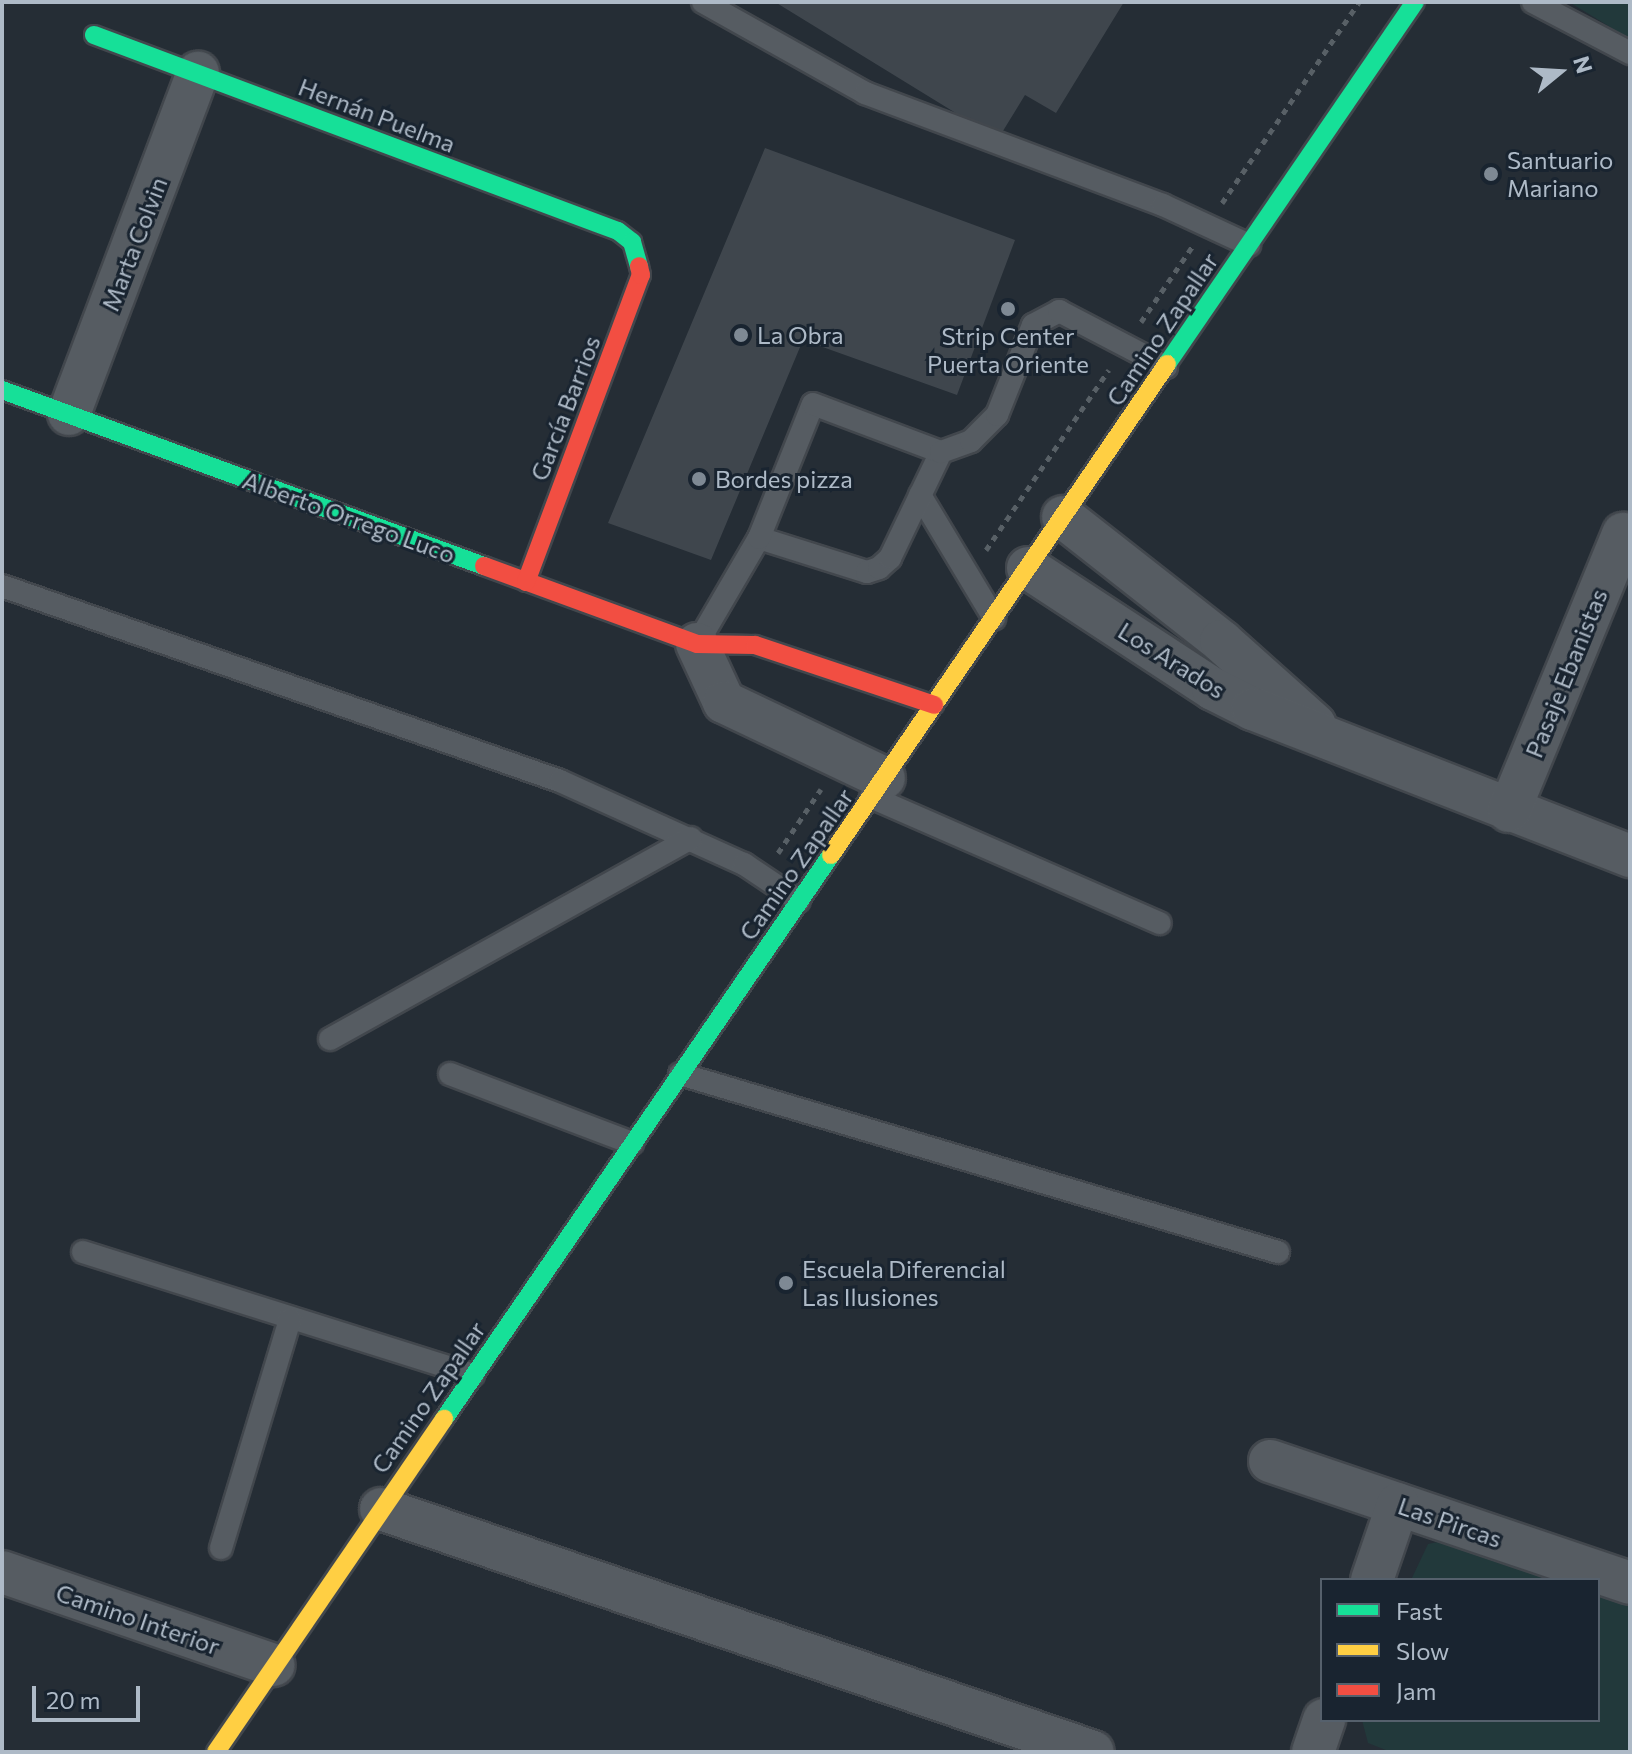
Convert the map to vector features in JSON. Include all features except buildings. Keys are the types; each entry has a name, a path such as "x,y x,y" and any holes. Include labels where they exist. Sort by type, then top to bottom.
{"street":[{"name":"Camino Zapallar","path":"216,1752 1415,2"},
{"name":"Hernán Puelma","path":"94,35 618,231 637,250"},
{"name":"Marta Colvin","path":"69,414 198,73"},
{"name":"García Barrios","path":"526,582 641,275 637,250"},
{"name":"Alberto Orrego Luco","path":"2,390 697,644 755,645 934,705"},
{"name":"Los Arados","path":"1063,517 1221,641 1325,734"},
{"name":"Pasaje Ebanistas","path":"1509,811 1623,534"},
{"name":"Los Arados","path":"1028,568 1213,689 1509,811 1630,856"},
{"path":"697,644 724,702 878,787"},
{"name":"Las Pircas","path":"1270,1461 1630,1583"},
{"path":"1373,1578 1398,1504"},
{"path":"381,1509 1093,1752"},
{"name":"Camino Interior","path":"2,1572 273,1665"},
{"path":"1313,1752 1323,1722"}],"lane":[{"path":"703,2 865,93 1163,205 1249,245"},
{"path":"1533,2 1630,53"},
{"path":"697,644 759,538 813,404 941,452 971,441 997,415 1033,325 1059,311 1166,367"},
{"path":"759,538 867,572 890,558 941,452"},
{"path":"920,495 994,618"},
{"path":"2,586 560,781 744,864 799,901"},
{"path":"878,787 1160,923"},
{"path":"330,1039 691,838"},
{"path":"450,1074 632,1143"},
{"path":"680,1074 1278,1252"},
{"path":"83,1252 473,1375"},
{"path":"221,1548 290,1319"}],"green space":[{"path":"1569,2 1630,2 1630,39"},
{"path":"1448,1540 1556,1578 1412,1578 1428,1544"},
{"path":"1600,1594 1630,1604 1630,1752 1391,1752 1368,1743 1363,1722 1600,1722"}],"traffic: fast":[{"path":"1167,364 1415,2"},
{"path":"94,35 618,231 632,242 639,266"},
{"path":"2,390 484,566"},
{"path":"444,1419 831,855"}],"traffic: slow":[{"path":"831,855 1167,364"},
{"path":"216,1752 444,1419"}],"traffic: jam":[{"path":"526,582 641,275 639,266"},
{"path":"484,566 697,644 755,645 934,705"}],"place":[{"name":"Santuario Mariano","path":"1491,174"},
{"name":"Strip Center Puerta Oriente","path":"1008,309"},
{"name":"La Obra","path":"741,335"},
{"name":"Bordes pizza","path":"699,479"},
{"name":"Escuela Diferencial Las Ilusiones","path":"786,1283"}]}
